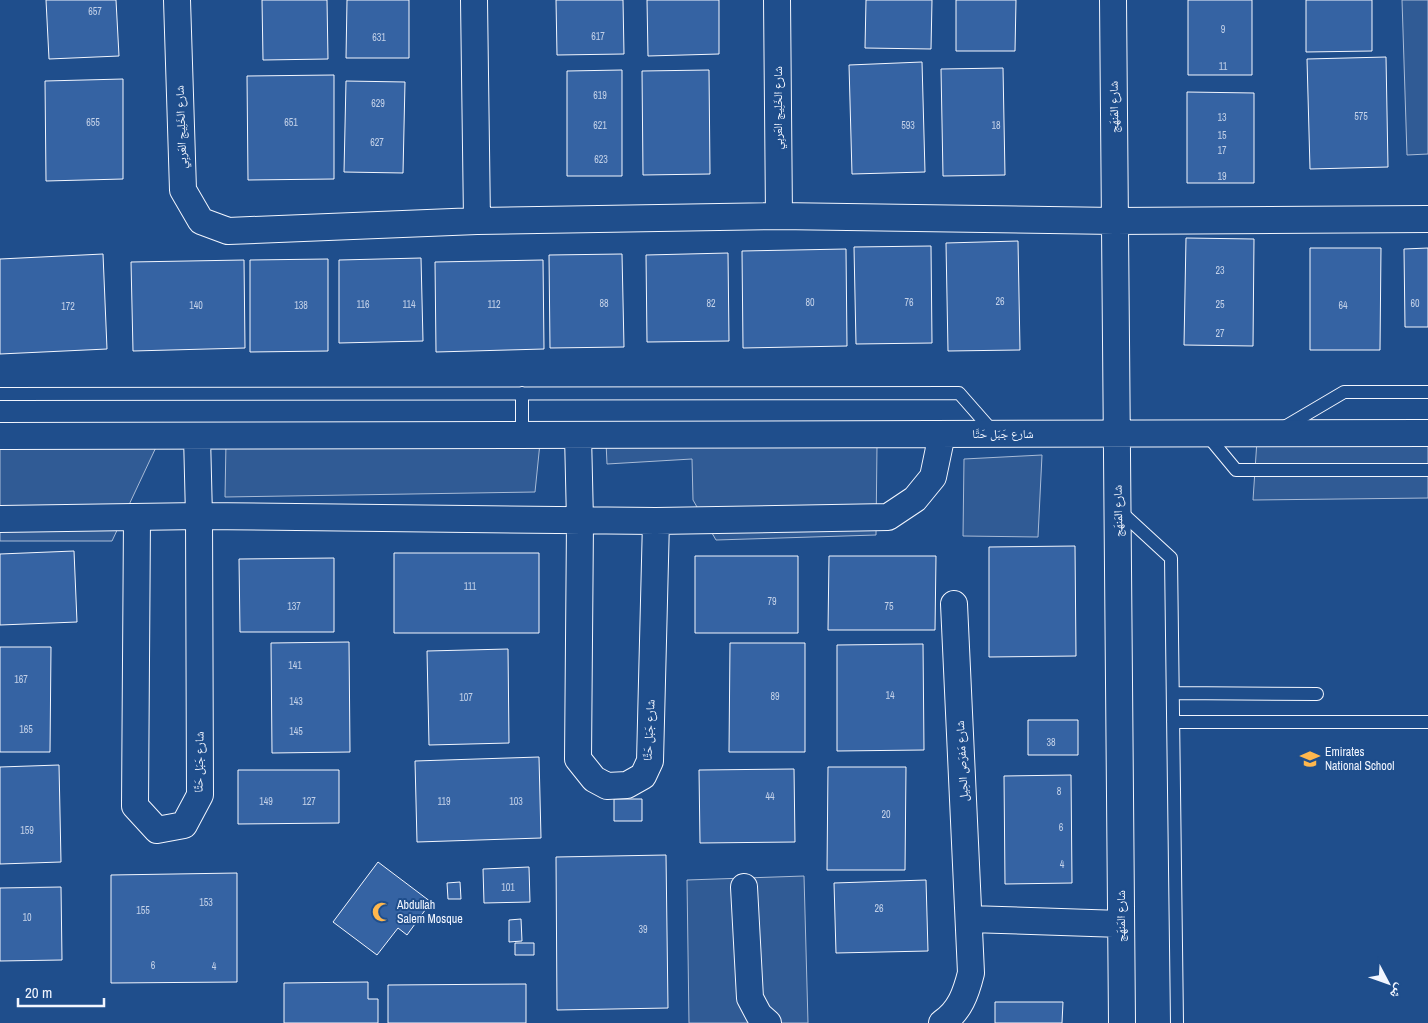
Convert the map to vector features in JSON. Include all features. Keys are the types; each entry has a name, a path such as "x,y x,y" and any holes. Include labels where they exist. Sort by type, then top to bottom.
{"street":[{"name":"شارع الخَلِيج العَربِي","path":"177,0 183,190 201,221 228,230 477,221"},
{"path":"474,0 477,221 779,216 1115,221 1428,218"},
{"name":"شارع الخَلِيج العَربِي","path":"777,0 779,216"},
{"name":"شارع المَنهَج","path":"1113,0 1122,1023"},
{"name":"شارع جَبَل حَتَّا","path":"0,436 1428,432"},
{"path":"0,519 199,516 656,521 888,517 915,499 933,477 942,434"},
{"name":"شارع جَبَل حَتَّا","path":"578,435 580,520 578,759 594,779 607,786 627,785 643,776 650,761 656,521"},
{"name":"شارع جَبَل حَتَّا","path":"137,517 135,806 157,830 184,824 200,795 197,436"},
{"name":"شارع مَفرَص الحِيل","path":"942,1023 950,1018 966,996 971,973 954,604"},
{"path":"744,887 750,998 759,1015 768,1023"},
{"path":"969,918 1121,924"}],"lane":[{"path":"0,394 959,392 995,434"},
{"path":"1275,433 1344,392 1428,392"},
{"path":"522,393 522,435"},
{"path":"1206,433 1236,470 1428,470"},
{"path":"1118,509 1171,558 1177,1023"},
{"path":"1173,693 1317,694"},
{"path":"1173,722 1428,722"}],"shaded area":[{"path":"1402,0 1428,0 1428,154 1407,155"},
{"path":"1257,440 1428,440 1428,498 1253,500"},
{"path":"226,442 540,443 535,492 225,497"},
{"path":"606,442 877,445 876,535 716,540 693,500 692,459 607,464"},
{"path":"0,443 158,443 112,541 0,541"},
{"path":"1042,455 1038,537 963,536 964,459"},
{"path":"804,876 808,1023 689,1023 687,880"}],"building":[{"path":"46,0 116,0 119,56 49,59"},
{"path":"262,0 327,0 328,59 263,60"},
{"path":"347,0 409,0 409,58 346,58"},
{"path":"556,0 623,0 624,54 557,55"},
{"path":"647,0 719,0 719,54 648,56"},
{"path":"866,0 932,0 931,49 865,48"},
{"path":"956,0 1016,0 1015,51 956,51"},
{"path":"1188,0 1252,0 1252,75 1188,75"},
{"path":"1306,0 1372,0 1372,51 1306,52"},
{"path":"1386,57 1388,167 1310,169 1307,59"},
{"path":"922,62 925,172 852,174 849,65"},
{"path":"1003,68 1005,175 943,176 941,69"},
{"path":"622,70 622,176 567,176 567,71"},
{"path":"709,70 710,174 643,175 642,71"},
{"path":"334,75 334,179 248,180 247,76"},
{"path":"123,79 123,179 46,181 45,81"},
{"path":"346,81 405,82 403,173 344,172"},
{"path":"1187,92 1254,93 1254,183 1187,183"},
{"path":"1186,238 1254,239 1253,346 1184,345"},
{"path":"1018,241 1020,350 948,351 946,243"},
{"path":"931,246 932,343 856,344 854,247"},
{"path":"1310,248 1381,248 1380,350 1310,350"},
{"path":"1428,248 1428,327 1405,327 1404,249"},
{"path":"846,249 847,346 743,348 742,251"},
{"path":"728,253 729,341 647,342 646,255"},
{"path":"103,254 107,349 0,354 0,259"},
{"path":"622,254 624,347 550,348 549,255"},
{"path":"421,258 423,341 339,343 339,260"},
{"path":"328,259 328,351 250,352 250,260"},
{"path":"244,260 245,348 133,351 131,262"},
{"path":"543,260 544,349 436,352 435,262"},
{"path":"1075,546 1076,656 989,657 989,547"},
{"path":"74,551 77,622 0,625 0,554"},
{"path":"394,553 539,553 539,633 394,633"},
{"path":"695,556 798,556 798,633 695,633"},
{"path":"829,556 936,556 935,630 828,630"},
{"path":"334,558 334,632 240,632 239,559"},
{"path":"349,642 350,752 272,753 271,643"},
{"path":"730,643 805,643 805,752 729,752"},
{"path":"923,644 924,750 837,751 837,645"},
{"path":"0,647 51,647 50,752 0,752"},
{"path":"508,649 509,743 429,745 427,651"},
{"path":"1028,720 1078,720 1078,755 1028,755"},
{"path":"539,757 541,838 417,842 415,761"},
{"path":"59,765 61,862 0,864 0,767"},
{"path":"828,767 906,767 905,870 827,870"},
{"path":"794,769 795,842 700,843 699,770"},
{"path":"238,770 339,770 339,823 238,824"},
{"path":"1071,775 1072,883 1005,884 1004,776"},
{"path":"614,799 642,799 642,821 614,821"},
{"path":"666,855 668,1008 557,1010 556,857"},
{"name":"Abdullah Salem Mosque","path":"378,862 431,902 407,935 398,928 377,955 333,922"},
{"path":"529,867 530,902 484,903 483,869"},
{"path":"237,873 237,982 111,983 111,875"},
{"path":"926,880 928,951 836,953 834,883"},
{"path":"460,882 461,899 448,899 447,883"},
{"path":"61,887 62,960 0,961 0,888"},
{"path":"521,919 522,941 509,942 509,920"},
{"path":"515,943 534,943 534,955 515,955"},
{"path":"368,982 368,999 378,999 378,1023 284,1023 284,983"},
{"path":"526,984 526,1023 388,1023 388,985"},
{"path":"995,1002 1063,1002 1062,1023 995,1023"}],"place":[{"name":"Emirates National School","path":"1310,759"},
{"name":"Abdullah Salem Mosque","path":"382,912"}]}
